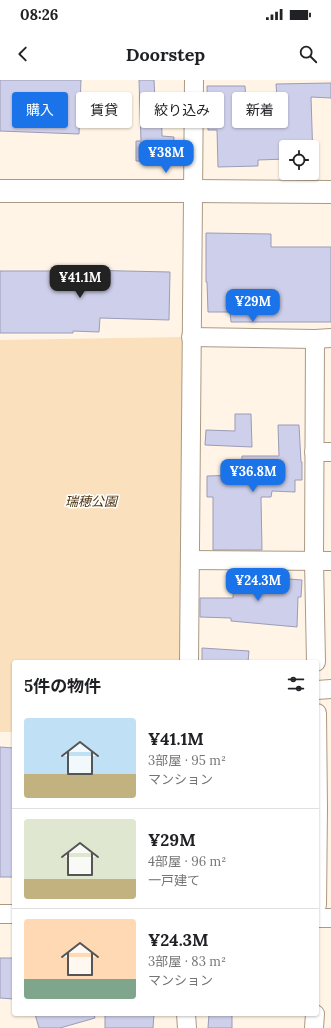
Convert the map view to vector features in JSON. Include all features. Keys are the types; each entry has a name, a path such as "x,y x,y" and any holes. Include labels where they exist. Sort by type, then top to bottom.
{"street":[{"path":"189,660 194,80"},
{"path":"0,191 331,192"},
{"path":"191,337 323,338 322,561 316,660"},
{"path":"190,560 322,561"},
{"path":"319,690 331,689"},
{"path":"319,751 322,808 319,866"},
{"path":"0,914 12,914"},
{"path":"319,918 331,918"},
{"path":"186,1016 186,1028"},
{"path":"314,1028 315,1016"}],"green space":[{"name":"瑞穂公園","path":"183,337 181,660 12,660 12,732 0,732 0,340"}],"building":[{"path":"0,80 81,80 81,92 76,92 76,128 79,128 79,134 0,131"},
{"path":"139,80 154,80 155,92 140,92 140,110"},
{"path":"331,83 331,98 311,97 312,140 279,140 279,159 258,160 258,166 218,167 217,130 208,130 208,128 224,128 224,92 207,92 207,86 245,86 245,92 232,92 232,128 288,128 288,92 276,92 276,84"},
{"path":"141,128 162,128 162,136 174,137 173,162 136,161 136,141 141,141"},
{"path":"206,233 271,234 271,247 331,247 331,322 231,322 230,312 208,312 206,282"},
{"path":"81,270 170,272 169,320 100,318 99,332 73,331 73,333 0,333 0,271"},
{"path":"235,414 251,414 252,447 205,445 206,430 235,431"},
{"path":"278,425 299,425 302,480 295,480 295,492 272,491 271,497 261,497 262,550 213,550 213,497 207,497 207,476 241,475 242,456 279,456"},
{"path":"234,575 302,580 301,597 298,597 297,627 231,621 231,618 200,617 200,598 233,598"},
{"path":"202,648 249,651 248,660 202,660"},
{"path":"0,747 12,748 12,877 0,877"},
{"path":"0,958 12,958 12,999 0,998"},
{"path":"36,1016 94,1016 95,1018 60,1028 39,1028"},
{"path":"105,1016 154,1016 153,1028 105,1028"},
{"path":"209,1016 232,1016 232,1028 208,1028"}]}
